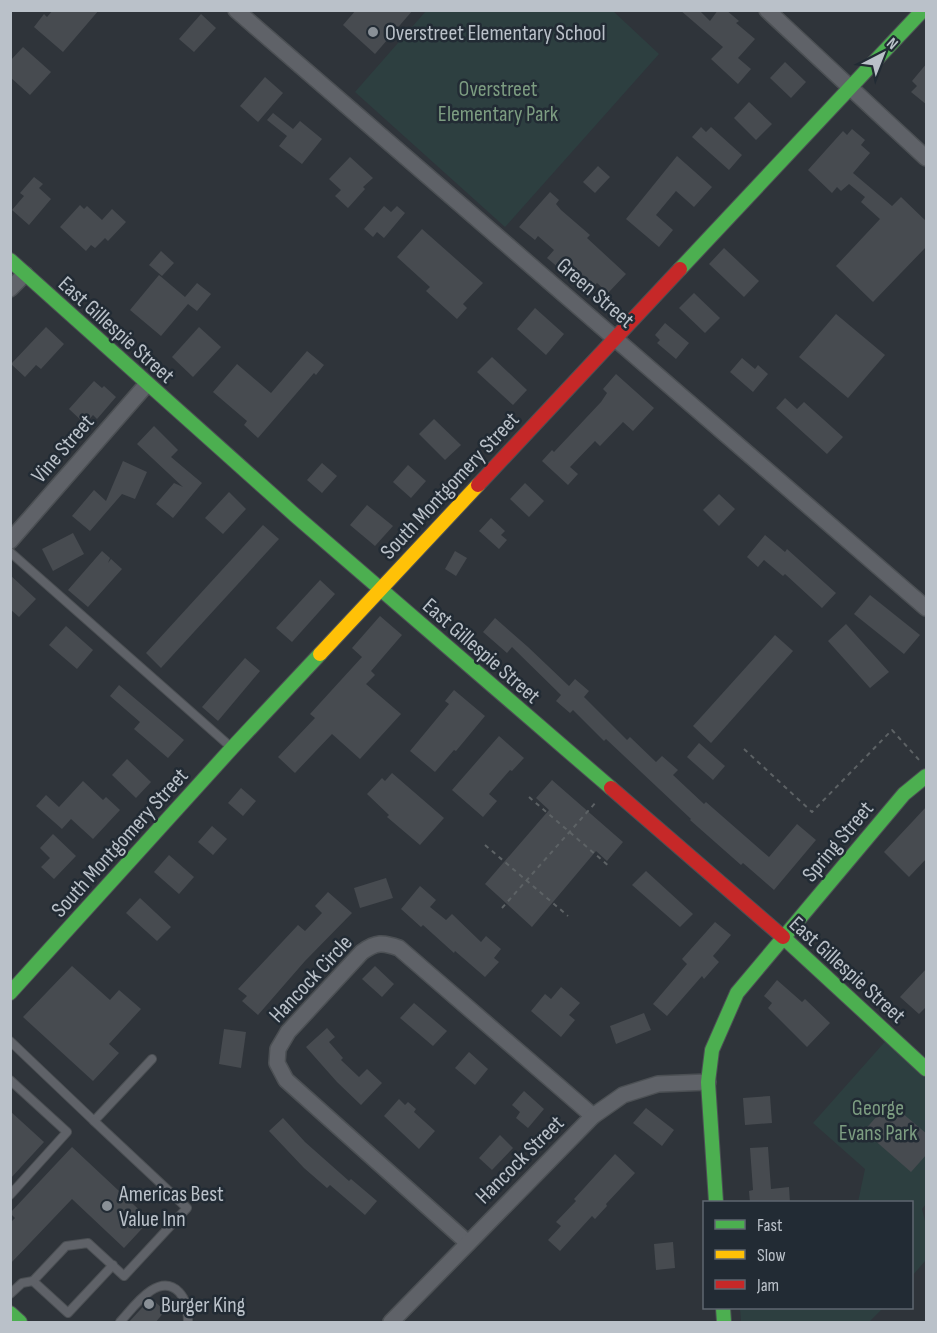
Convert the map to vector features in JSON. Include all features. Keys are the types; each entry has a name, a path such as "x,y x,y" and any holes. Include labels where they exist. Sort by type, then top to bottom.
{"street":[{"name":"Green Street","path":"236,10 927,608"},
{"path":"767,10 927,158"},
{"name":"South Montgomery Street","path":"10,993 232,748 922,10"},
{"name":"East Gillespie Street","path":"10,260 381,590 784,938 927,1069"},
{"path":"10,289 25,274"},
{"name":"Vine Street","path":"10,541 147,384"},
{"name":"Spring Street","path":"716,1201 708,1082 712,1050 737,993 925,770"},
{"name":"Hancock Circle","path":"468,1243 286,1080 277,1063 278,1049 288,1032 362,952 373,944 384,943 399,948 593,1116"},
{"name":"Hancock Street","path":"391,1323 593,1116 624,1095 658,1084 708,1082"},
{"path":"10,1313 20,1323"}],"lane":[{"path":"10,552 232,748"},
{"path":"10,1041 187,1208 124,1276 88,1243 66,1246 33,1281 22,1283 10,1294"},
{"path":"94,1121 152,1059"},
{"path":"10,1080 67,1132 10,1194"},
{"path":"33,1281 68,1313 112,1265"},
{"path":"120,1323 149,1292 164,1285 173,1287 181,1294 188,1312 189,1323"}],"path":[{"path":"744,749 812,812 892,730 925,770"},
{"path":"529,797 610,867"},
{"path":"502,908 597,801"},
{"path":"485,845 568,916"}],"green space":[{"name":"Overstreet Elementary Park","path":"426,11 613,11 659,54 505,227 355,92"},
{"name":"George Evans Park","path":"890,1036 926,1069 926,1204 922,1209 926,1225 926,1260 913,1275 913,1201 858,1201 865,1169 813,1123"},
{"path":"740,1309 882,1309 869,1322 741,1322"}],"building":[{"path":"53,10 99,10 63,52 34,27 44,14 47,17"},
{"name":"Overstreet Elementary School","path":"356,10 413,10 375,54 343,25"},
{"path":"680,10 699,10 710,21 718,10 726,10 739,21 736,23 755,39 738,58 751,69 738,84 711,59 723,47"},
{"path":"201,14 216,28 194,52 179,39"},
{"path":"23,47 51,72 30,95 10,77 10,61"},
{"path":"785,62 806,82 791,98 770,78"},
{"path":"927,63 927,105 911,92 917,86 912,81"},
{"path":"265,77 283,93 258,122 240,106"},
{"path":"749,102 772,124 756,140 734,118"},
{"path":"273,113 293,129 300,121 322,139 302,164 279,146 287,136 267,120"},
{"path":"701,127 706,132 711,127 742,155 729,170 692,137"},
{"path":"852,129 865,140 861,145 870,153 853,173 892,206 901,197 927,222 927,246 873,302 836,266 880,219 861,202 865,197 849,184 841,191 837,187 832,193 808,170 843,131 847,135"},
{"path":"677,156 712,187 694,207 676,191 656,215 673,230 659,247 626,219"},
{"path":"350,157 373,178 363,187 365,189 348,208 335,196 341,190 329,179"},
{"path":"598,166 610,177 595,193 583,182"},
{"path":"34,177 43,184 39,188 51,199 29,225 12,210 24,196 20,193"},
{"path":"550,192 559,200 556,204 561,210 590,235 587,238 626,274 608,293 597,283 593,287 566,262 560,269 547,258 554,250 538,236 535,240 519,227"},
{"path":"80,205 84,209 87,206 102,220 112,209 126,222 108,241 105,238 95,248 91,245 86,251 60,227"},
{"path":"384,206 391,212 397,206 405,213 384,238 377,232 373,237 364,229"},
{"path":"422,229 483,283 463,304 467,308 457,319 426,291 430,287 397,257"},
{"path":"724,248 759,281 744,297 709,264"},
{"path":"161,251 174,263 162,276 149,265"},
{"path":"159,275 185,297 197,283 211,294 197,311 188,304 161,336 130,310"},
{"path":"694,293 720,318 705,333 679,308"},
{"path":"535,308 564,334 546,355 517,329"},
{"path":"836,314 885,355 848,398 799,357"},
{"path":"665,323 689,343 676,359 657,343 660,340 655,335"},
{"path":"46,327 64,344 41,369 36,365 25,377 11,364"},
{"path":"199,327 221,347 193,377 172,357"},
{"path":"307,351 324,365 316,375 314,373 258,438 244,425 247,421 213,392 237,364 271,393"},
{"path":"492,357 527,390 513,405 477,372"},
{"path":"742,358 755,369 758,365 768,374 753,392 730,372"},
{"path":"616,374 654,408 633,431 623,422 600,446 595,441 570,467 578,474 568,485 542,461 552,450 554,452 601,402 607,393 603,389"},
{"path":"94,381 102,388 104,386 116,397 97,419 93,415 85,424 69,409"},
{"path":"785,398 797,409 804,402 843,437 827,454 776,408"},
{"path":"434,419 461,445 445,460 419,434"},
{"path":"154,426 178,450 171,457 202,483 173,518 156,504 174,483 183,487 137,444"},
{"path":"123,461 147,472 135,499 122,494 90,531 72,516 94,490 106,501"},
{"path":"322,463 337,476 322,493 307,480"},
{"path":"408,465 426,481 411,498 393,482"},
{"path":"525,483 544,501 529,517 510,499"},
{"path":"229,492 246,509 223,534 205,518"},
{"path":"719,494 735,509 719,526 703,510"},
{"path":"367,505 393,526 375,546 350,525"},
{"path":"491,518 505,531 501,535 507,540 499,549 479,531"},
{"path":"263,525 279,539 161,668 146,653"},
{"path":"73,533 84,554 53,571 42,549"},
{"path":"765,535 785,552 787,549 836,593 822,608 785,574 783,576 764,560 758,567 747,557"},
{"path":"102,551 110,558 108,563 111,559 122,569 88,607 68,590"},
{"path":"455,551 467,558 456,576 445,569"},
{"path":"10,575 36,599 19,617 10,609"},
{"path":"320,580 335,594 292,642 276,628"},
{"path":"870,595 920,635 904,654 854,614"},
{"path":"380,616 402,635 371,671 375,675 366,684 401,714 360,759 332,734 295,773 278,757 315,718 310,714 362,657 352,648"},
{"path":"495,618 569,686 575,679 589,691 584,697 627,740 630,737 656,762 662,756 678,770 673,775 704,804 706,802 769,857 797,824 816,840 774,890 743,863 741,865 690,820 573,710 570,713 556,701 561,695 512,647 507,653 483,632"},
{"path":"846,624 889,672 870,688 828,641"},
{"path":"66,626 93,650 77,669 49,645"},
{"path":"775,635 793,651 711,743 693,726"},
{"path":"245,658 260,671 218,721 202,707"},
{"path":"119,685 184,740 168,758 134,729 140,722 110,696"},
{"path":"454,690 485,716 435,772 410,751 449,704 445,701"},
{"path":"499,736 524,758 489,794 497,801 483,817 452,790"},
{"path":"699,743 725,766 713,780 687,757"},
{"path":"127,759 151,782 136,798 112,775"},
{"path":"392,773 444,818 420,845 387,817 389,815 367,794 382,778 385,781"},
{"path":"552,780 623,842 607,861 596,851 532,927 485,884 549,810 536,798"},
{"path":"83,781 103,800 106,797 120,810 93,839 71,819 62,829 36,806 46,795 59,807"},
{"path":"241,788 256,801 243,816 228,803"},
{"path":"927,806 927,858 909,877 884,852"},
{"path":"212,826 227,839 213,855 198,842"},
{"path":"53,834 76,856 54,879 41,867 50,858 40,848"},
{"path":"169,855 194,877 179,894 154,872"},
{"path":"646,871 693,914 680,927 632,885"},
{"path":"386,878 393,898 360,908 354,888"},
{"path":"420,886 436,900 430,907 446,920 452,914 481,942 486,936 501,949 494,958 499,962 485,977 401,909"},
{"path":"328,892 352,913 305,961 258,1015 242,1001 247,996 238,989 298,925 305,931 322,913 315,906"},
{"path":"140,898 171,927 157,941 126,913"},
{"path":"715,922 731,935 713,956 719,962 704,979 702,976 667,1016 653,1004 687,964 682,959"},
{"path":"72,966 110,1000 119,990 141,1009 109,1044 119,1053 93,1081 23,1017"},
{"path":"375,966 394,984 382,997 362,979"},
{"path":"927,968 927,1006 919,1014 900,997"},
{"path":"777,980 802,1002 805,999 830,1023 807,1047 768,1008 772,1003 764,996"},
{"path":"561,987 580,1003 569,1015 575,1020 561,1037 531,1011 545,994 551,999"},
{"path":"414,1003 447,1031 433,1046 400,1018"},
{"path":"644,1013 651,1030 616,1044 610,1026"},
{"path":"327,1028 335,1037 329,1042 343,1058 341,1060 359,1077 367,1069 382,1083 361,1105 306,1047"},
{"path":"224,1029 246,1032 241,1068 219,1064"},
{"path":"469,1052 488,1069 475,1085 455,1068"},
{"path":"524,1091 544,1109 528,1128 516,1118 520,1112 512,1105"},
{"path":"770,1096 772,1123 745,1125 743,1098"},
{"path":"399,1099 405,1105 408,1102 416,1109 414,1112 435,1131 419,1149 384,1116"},
{"path":"889,1102 927,1134 927,1154 911,1172 864,1131"},
{"path":"646,1108 674,1130 662,1146 633,1123"},
{"path":"10,1111 44,1142 10,1179"},
{"path":"283,1118 305,1142 349,1181 351,1179 377,1201 365,1215 330,1185 327,1188 304,1168 269,1131"},
{"path":"500,1135 513,1148 492,1170 479,1158"},
{"name":"Americas Best Value Inn","path":"72,1147 150,1220 124,1248 72,1199 10,1264 10,1223 15,1218 10,1213"},
{"path":"768,1147 771,1189 789,1187 790,1201 750,1201 749,1191 753,1190 750,1148"},
{"path":"615,1154 635,1173 595,1219 592,1216 560,1251 548,1240 561,1226 556,1222"},
{"path":"673,1242 675,1268 656,1270 654,1244"},
{"name":"Burger King","path":"151,1298 165,1311 155,1323 128,1323"}],"traffic: fast":[{"path":"680,269 923,10"},
{"path":"10,260 297,517 611,788"},
{"path":"10,993 320,654"},
{"path":"716,1201 708,1082 712,1050 737,993 904,794 926,776"},
{"path":"783,937 926,1069"},
{"path":"723,1309 724,1322"},
{"path":"10,1313 20,1322"}],"traffic: slow":[{"path":"320,654 478,485"}],"traffic: jam":[{"path":"478,485 680,269"},
{"path":"611,788 783,937"}],"place":[{"name":"Overstreet Elementary School","path":"373,32"},
{"name":"Americas Best Value Inn","path":"107,1206"},
{"name":"Burger King","path":"149,1304"}]}
